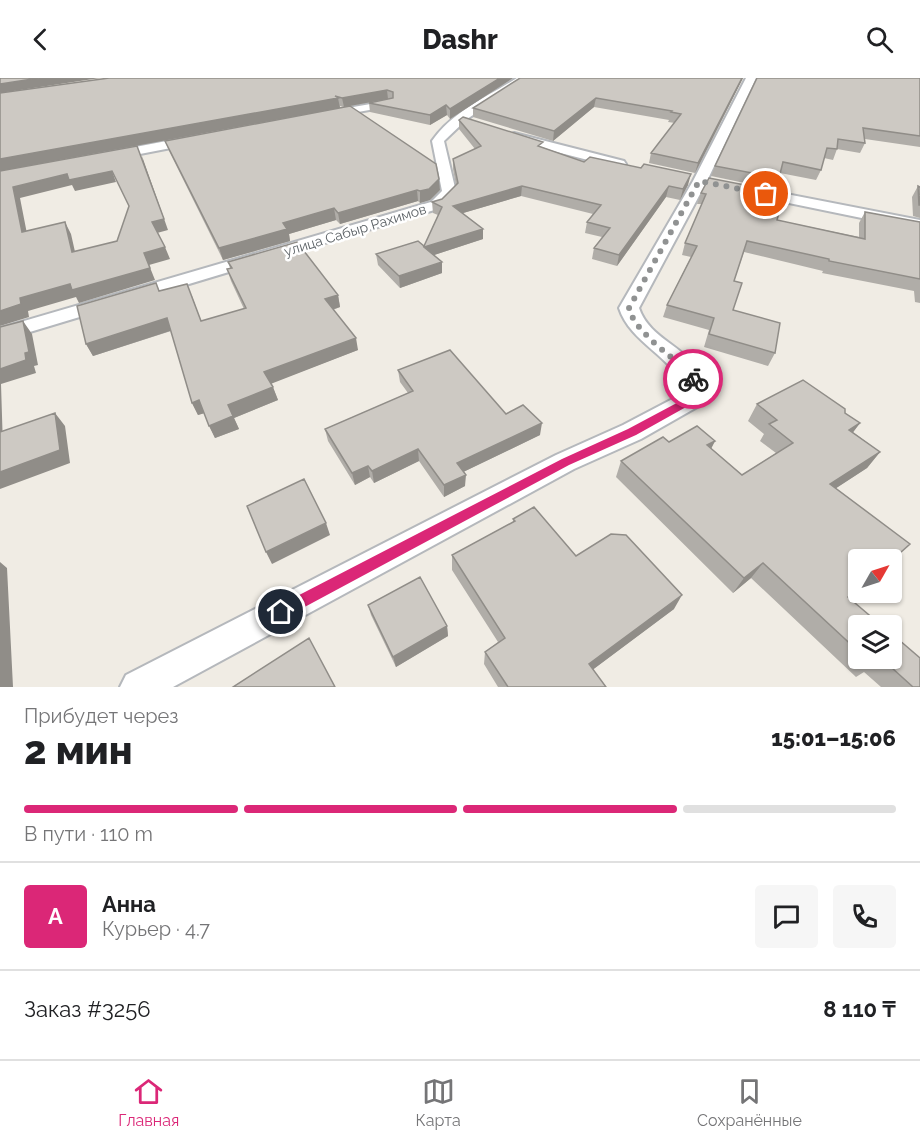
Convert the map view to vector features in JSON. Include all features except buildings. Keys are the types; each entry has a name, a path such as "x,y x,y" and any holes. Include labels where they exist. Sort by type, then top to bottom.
{"street":[{"name":"улица Сабыр Рахимов","path":"0,334 436,205 449,192 438,141 446,130 460,119 524,78"},
{"path":"138,687 555,468 632,432 692,400 696,390 689,372 638,326 630,315 629,308 700,181 751,78"},
{"path":"312,117 388,104"},
{"path":"460,119 477,126"},
{"path":"499,132 636,168"},
{"path":"93,159 209,137"},
{"path":"734,188 920,225"}],"way so far":[{"path":"693,379 689,372 638,326 630,315 629,308 699,181 766,194"}],"route":[{"path":"281,612 566,462 632,432 692,400 696,390 693,379"}]}
